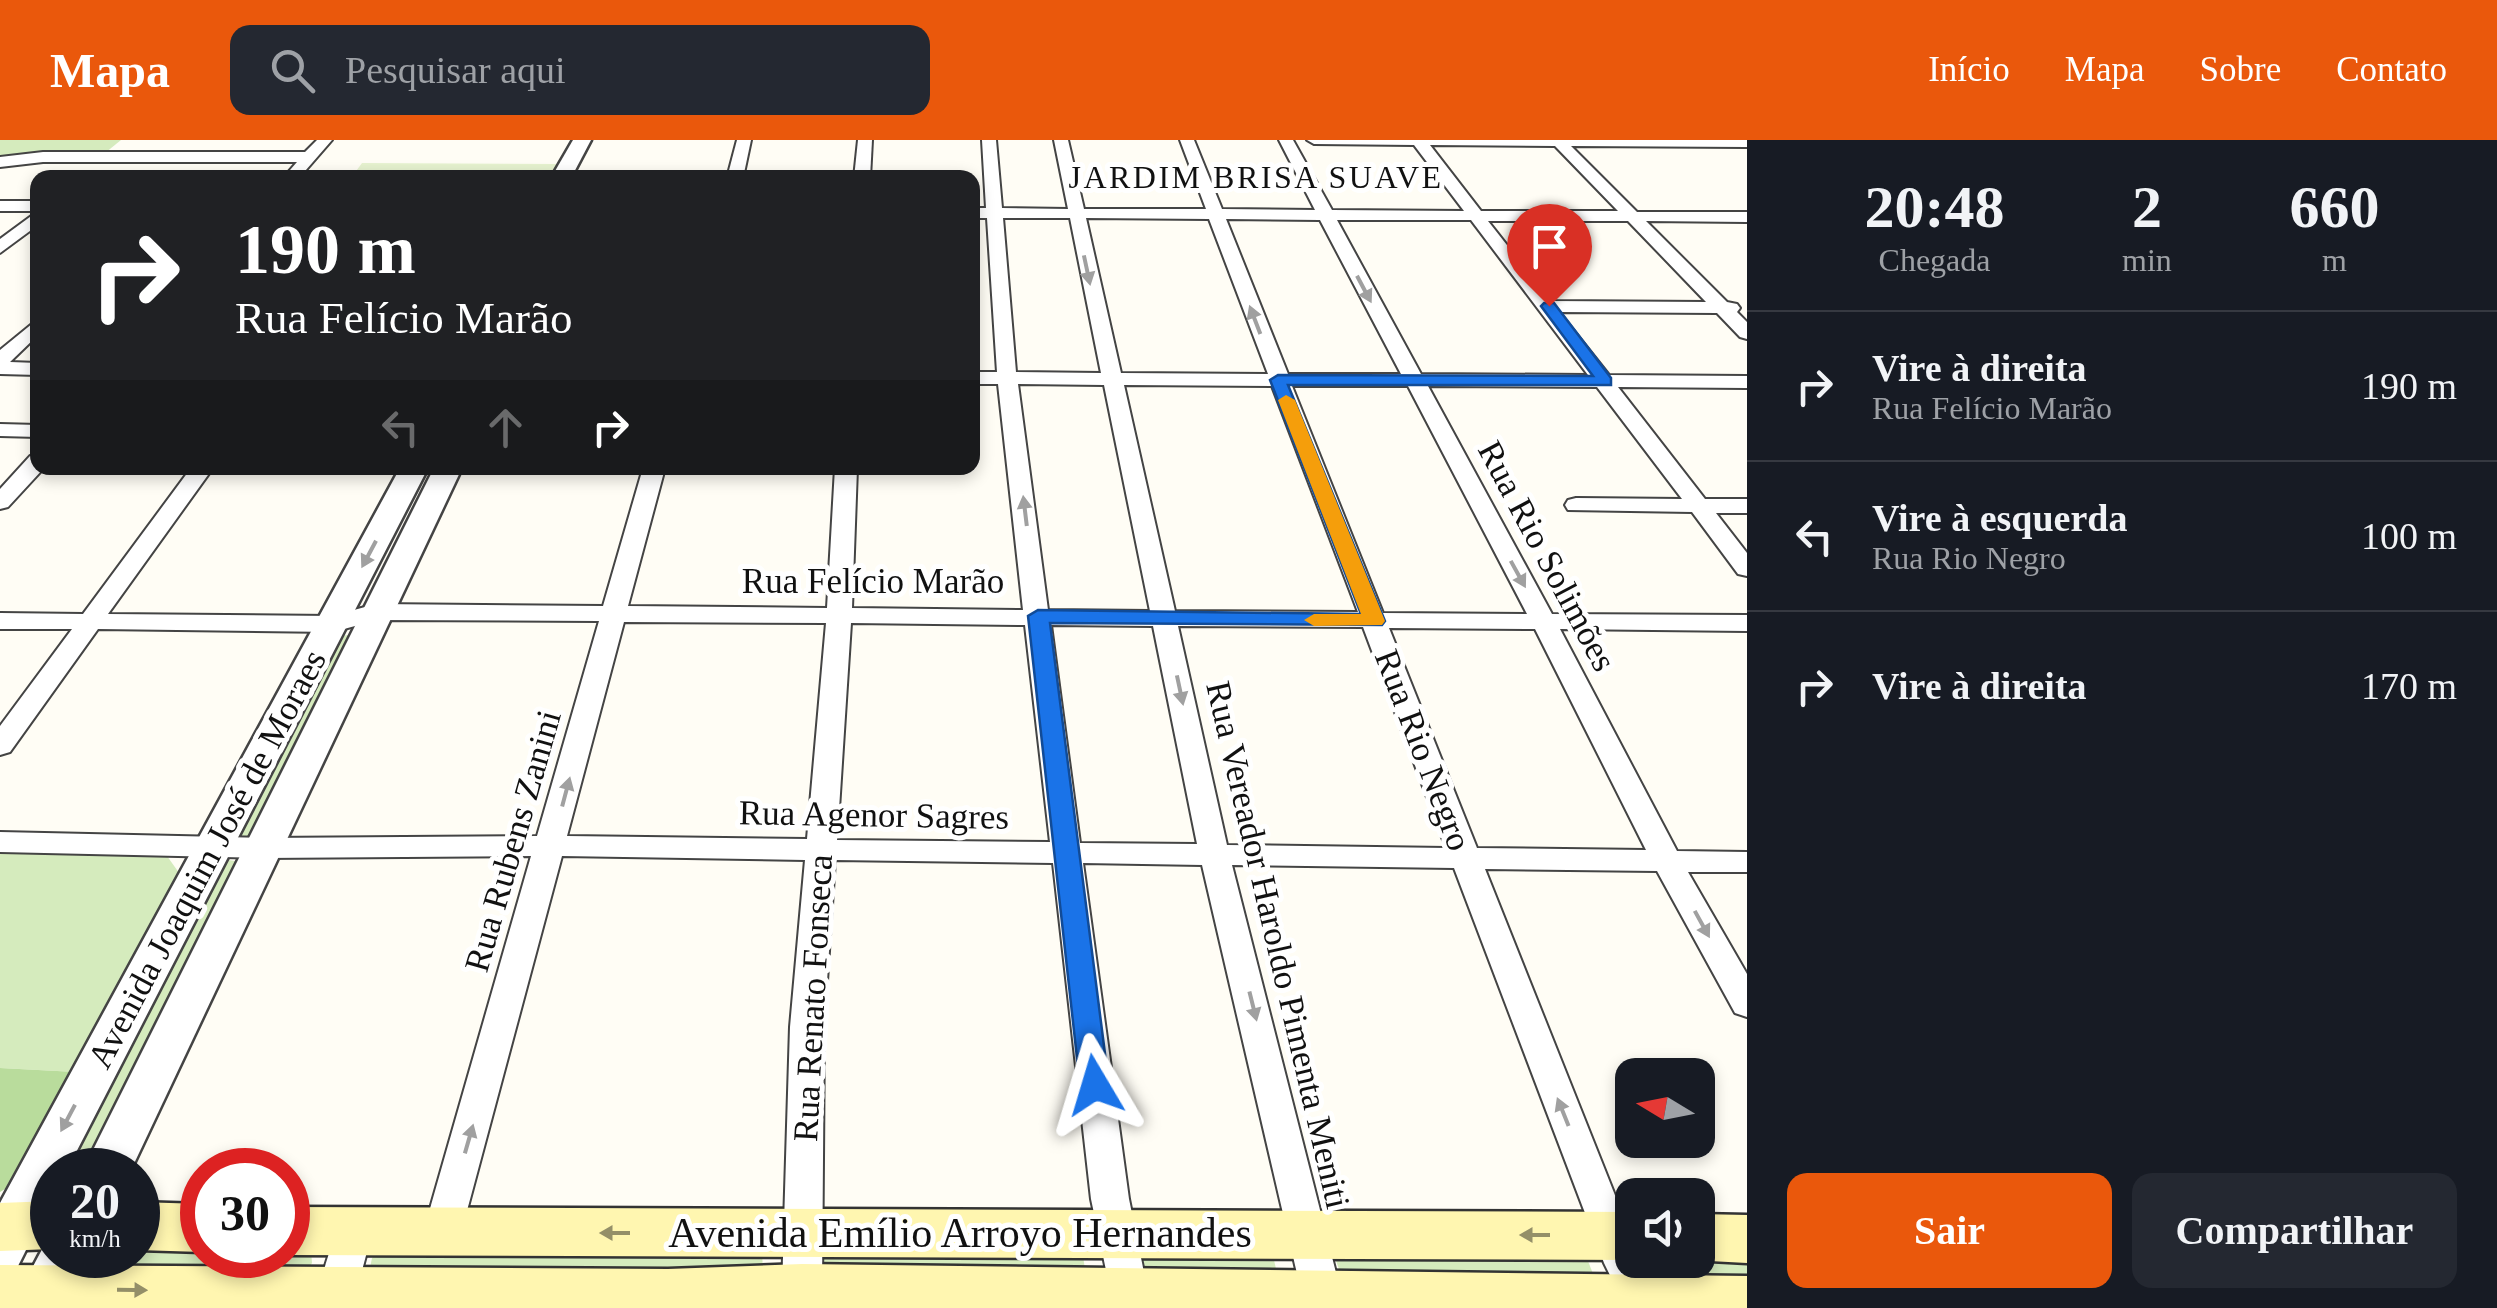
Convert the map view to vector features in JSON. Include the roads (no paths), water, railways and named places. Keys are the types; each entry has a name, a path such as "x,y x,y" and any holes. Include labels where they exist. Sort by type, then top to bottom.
{"main road":[{"name":"Avenida Emílio Arroyo Hernandes","path":"310,1232 1615,1236"},
{"path":"1715,1238 1747,1239"},
{"name":"Avenida Emílio Arroyo Hernandes","path":"37,1286 334,1300 668,1302 802,1290 1323,1303 1747,1302"}],"street":[{"path":"92,170 128,140"},
{"path":"297,170 325,140"},
{"path":"566,170 582,140"},
{"path":"738,170 744,140"},
{"path":"863,170 866,140"},
{"path":"989,140 983,214 1008,379 1110,1199 1129,1297"},
{"name":"Rua Vereador Haroldo Pimenta Meniti","path":"1061,140 1215,857 1302,1202 1323,1303"},
{"name":"Rua Rio Negro","path":"1187,140 1462,857 1615,1219"},
{"name":"Rua Rio Solimões","path":"1286,140 1667,861 1747,1004"},
{"path":"1314,140 1747,143"},
{"path":"1419,140 1747,569"},
{"path":"1558,141 1747,333"},
{"path":"0,162 24,157 307,158"},
{"path":"0,206 30,206"},
{"path":"983,214 1747,216"},
{"path":"0,248 30,223"},
{"path":"1549,306 1747,308"},
{"path":"0,364 30,332"},
{"path":"0,364 30,368"},
{"path":"980,378 1747,382"},
{"path":"0,430 30,431"},
{"path":"1,500 30,469"},
{"path":"0,746 197,475"},
{"name":"Avenida Joaquim José de Moraes","path":"16,1232 212,847 410,475"},
{"name":"Avenida Joaquim José de Moraes","path":"119,1148 444,475"},
{"name":"Rua Rubens Zanini","path":"442,1233 652,475"},
{"name":"Rua Renato Fonseca","path":"802,1290 807,1027 839,616 846,475"},
{"path":"1576,505 1747,506"},
{"name":"Rua Felício Marão","path":"0,621 333,624 376,612 1747,623"},
{"name":"Rua Agenor Sagres","path":"0,842 1747,862"},
{"path":"334,1300 352,1233"},
{"name":"Rua Rio Negro","path":"1636,1278 1645,1305"}],"district":[{"name":"JARDIM BRISA SUAVE","path":"1256,177"}]}
